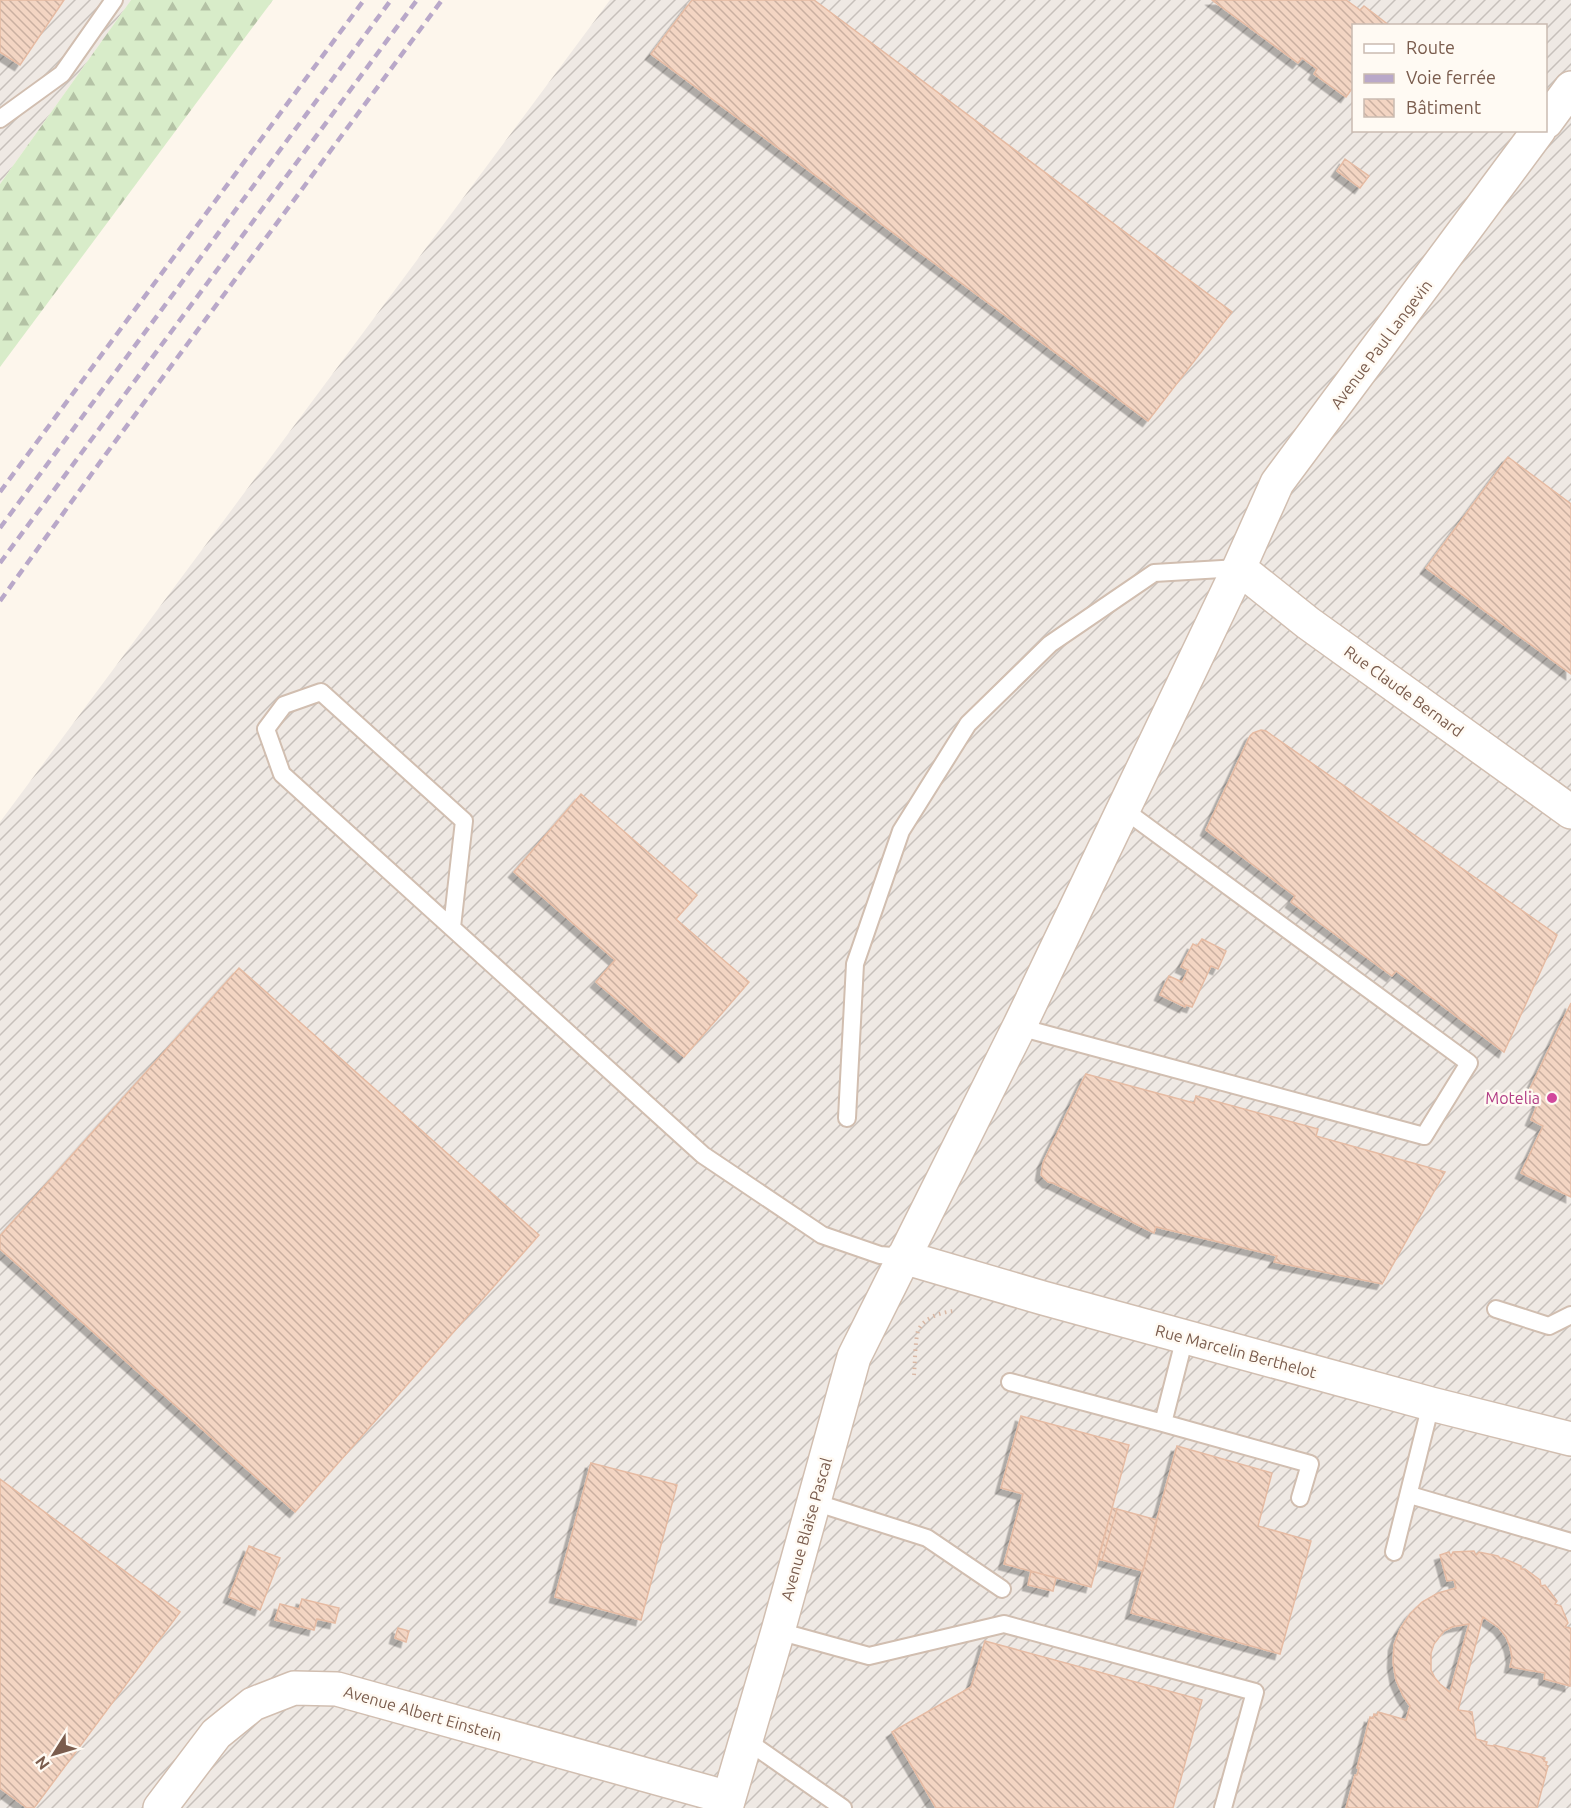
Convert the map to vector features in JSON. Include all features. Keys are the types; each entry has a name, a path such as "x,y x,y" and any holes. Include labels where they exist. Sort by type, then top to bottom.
{"street":[{"path":"1547,119 1571,88"},
{"name":"Avenue Paul Langevin","path":"1124,809 1277,483 1538,132"},
{"name":"Rue Claude Bernard","path":"1239,568 1308,622 1571,812"},
{"name":"Avenue Blaise Pascal","path":"727,1803 778,1631 854,1357 1019,1027 1124,809"},
{"name":"Rue Marcelin Berthelot","path":"903,1257 1185,1337 1431,1404 1571,1439"},
{"name":"Avenue Albert Einstein","path":"160,1808 216,1734 253,1704 294,1688 337,1689 727,1803"}],"lane":[{"path":"0,119 62,74 114,0"},
{"path":"847,1118 855,964 901,831 968,724 1050,644 1154,573 1239,568"},
{"path":"452,927 464,821 321,692 284,705 266,729 282,774 703,1155 822,1236 880,1255 903,1257"},
{"path":"1019,1027 1424,1136 1469,1064 1124,809"},
{"path":"1496,1309 1549,1326 1571,1315"},
{"path":"1163,1423 1185,1337"},
{"path":"1010,1382 1310,1464 1300,1498"},
{"path":"1394,1552 1431,1404"},
{"path":"1410,1495 1571,1542"},
{"path":"814,1502 927,1538 1002,1588"},
{"path":"778,1631 869,1656 1004,1624 1255,1692 1223,1808"},
{"path":"746,1740 843,1808"}],"shaded area":[{"path":"0,0 131,0 0,184"},
{"path":"610,0 1571,0 1571,1808 0,1808 0,822"}],"green space":[{"path":"131,0 273,0 0,367 0,184"}],"building":[{"path":"0,0 64,0 20,65 0,52"},
{"path":"692,0 814,0 1232,312 1148,421 651,54"},
{"path":"1212,0 1346,0 1360,10 1364,6 1387,24 1352,24 1352,89 1346,97 1314,74 1317,69 1302,58 1298,63"},
{"path":"1345,159 1369,176 1360,188 1337,171"},
{"path":"1508,457 1571,504 1571,674 1426,568"},
{"path":"1261,730 1266,731 1557,935 1504,1052 1396,971 1392,976 1291,902 1295,896 1206,830 1250,736"},
{"path":"581,794 697,895 676,919 749,982 684,1057 596,982 615,960 514,872"},
{"path":"1202,939 1226,951 1218,969 1211,966 1192,1007 1186,1005 1185,1007 1160,995 1169,976 1182,982 1188,970 1181,967 1193,944 1197,946"},
{"path":"239,968 539,1235 295,1512 0,1249 0,1236"},
{"name":"Motelia","path":"1571,1003 1571,1197 1521,1173 1543,1126 1531,1120 1539,1101 1527,1095"},
{"path":"1086,1074 1194,1103 1196,1096 1318,1129 1316,1136 1445,1172 1382,1284 1274,1262 1277,1256 1156,1227 1154,1233 1048,1182 1041,1175 1043,1163"},
{"path":"1021,1416 1129,1445 1091,1587 1004,1564 1023,1494 1001,1488"},
{"path":"1177,1446 1272,1473 1258,1526 1311,1541 1280,1654 1131,1613"},
{"path":"591,1463 677,1485 641,1620 555,1597"},
{"path":"0,1479 180,1612 34,1808 27,1808 0,1788"},
{"path":"1112,1508 1117,1509 1102,1560 1098,1559"},
{"path":"1117,1509 1157,1520 1143,1571 1102,1560"},
{"path":"249,1546 280,1558 260,1610 229,1597"},
{"path":"1474,1551 1476,1555 1479,1552 1498,1556 1521,1566 1521,1569 1525,1569 1540,1580 1541,1586 1545,1585 1557,1601 1555,1604 1561,1606 1568,1623 1565,1627 1571,1630 1570,1686 1544,1679 1545,1673 1510,1667 1512,1658 1506,1637 1499,1628 1483,1617 1458,1710 1472,1712 1476,1739 1487,1742 1486,1745 1545,1758 1544,1761 1548,1766 1537,1808 1346,1808 1359,1768 1357,1768 1370,1717 1373,1718 1378,1712 1406,1720 1410,1706 1396,1680 1393,1663 1394,1645 1400,1629 1422,1602 1438,1593 1456,1588 1454,1580 1447,1581 1440,1555 1449,1552 1451,1556 1453,1552","holes":["1469,1624 1450,1692 1440,1684 1431,1670 1431,1653 1434,1644 1444,1631"]},
{"path":"1031,1571 1056,1578 1053,1591 1028,1585"},
{"path":"302,1599 339,1608 335,1623 317,1619 314,1630 275,1620 280,1604 299,1609"},
{"path":"398,1628 409,1631 406,1642 395,1638"},
{"path":"985,1641 1202,1700 1173,1808 936,1808 892,1732 971,1687"}],"railway":[{"path":"0,492 364,0"},
{"path":"0,528 391,0"},
{"path":"0,563 417,0"},
{"path":"0,601 442,0"}],"place":[{"name":"Motelia","path":"1552,1098"}]}
